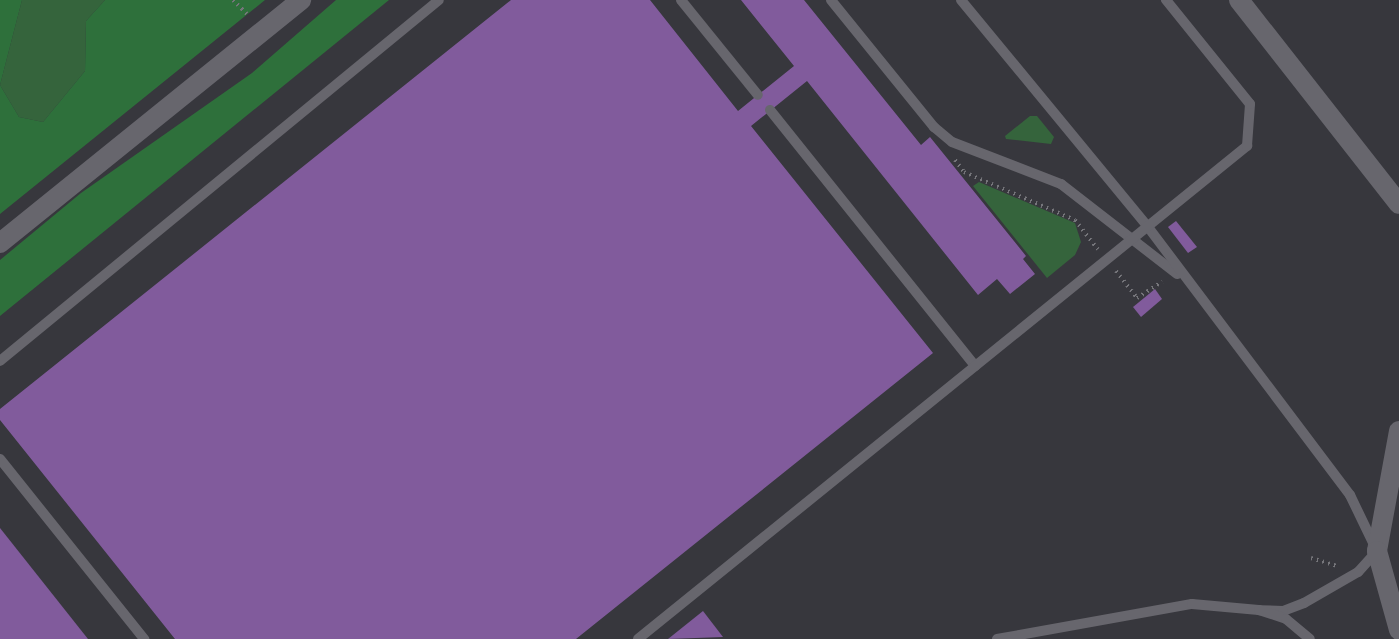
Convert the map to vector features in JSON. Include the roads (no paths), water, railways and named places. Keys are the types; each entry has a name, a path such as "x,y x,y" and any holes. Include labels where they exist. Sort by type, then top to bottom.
{"street":[{"path":"0,243 301,0"},
{"path":"1239,0 1399,204"},
{"path":"1399,430 1377,551 1399,630"}],"lane":[{"path":"0,362 440,0"},
{"path":"681,0 758,95"},
{"path":"831,0 934,127 952,142 1061,184 1187,282"},
{"path":"961,0 1148,227 1187,282 1350,495 1377,551 1358,572 1304,603 1283,611 1170,606 997,639"},
{"path":"638,639 1247,146 1250,104 1166,0"},
{"path":"770,110 975,366"},
{"path":"0,459 144,639"},
{"path":"1259,610 1286,619 1310,639"}]}
